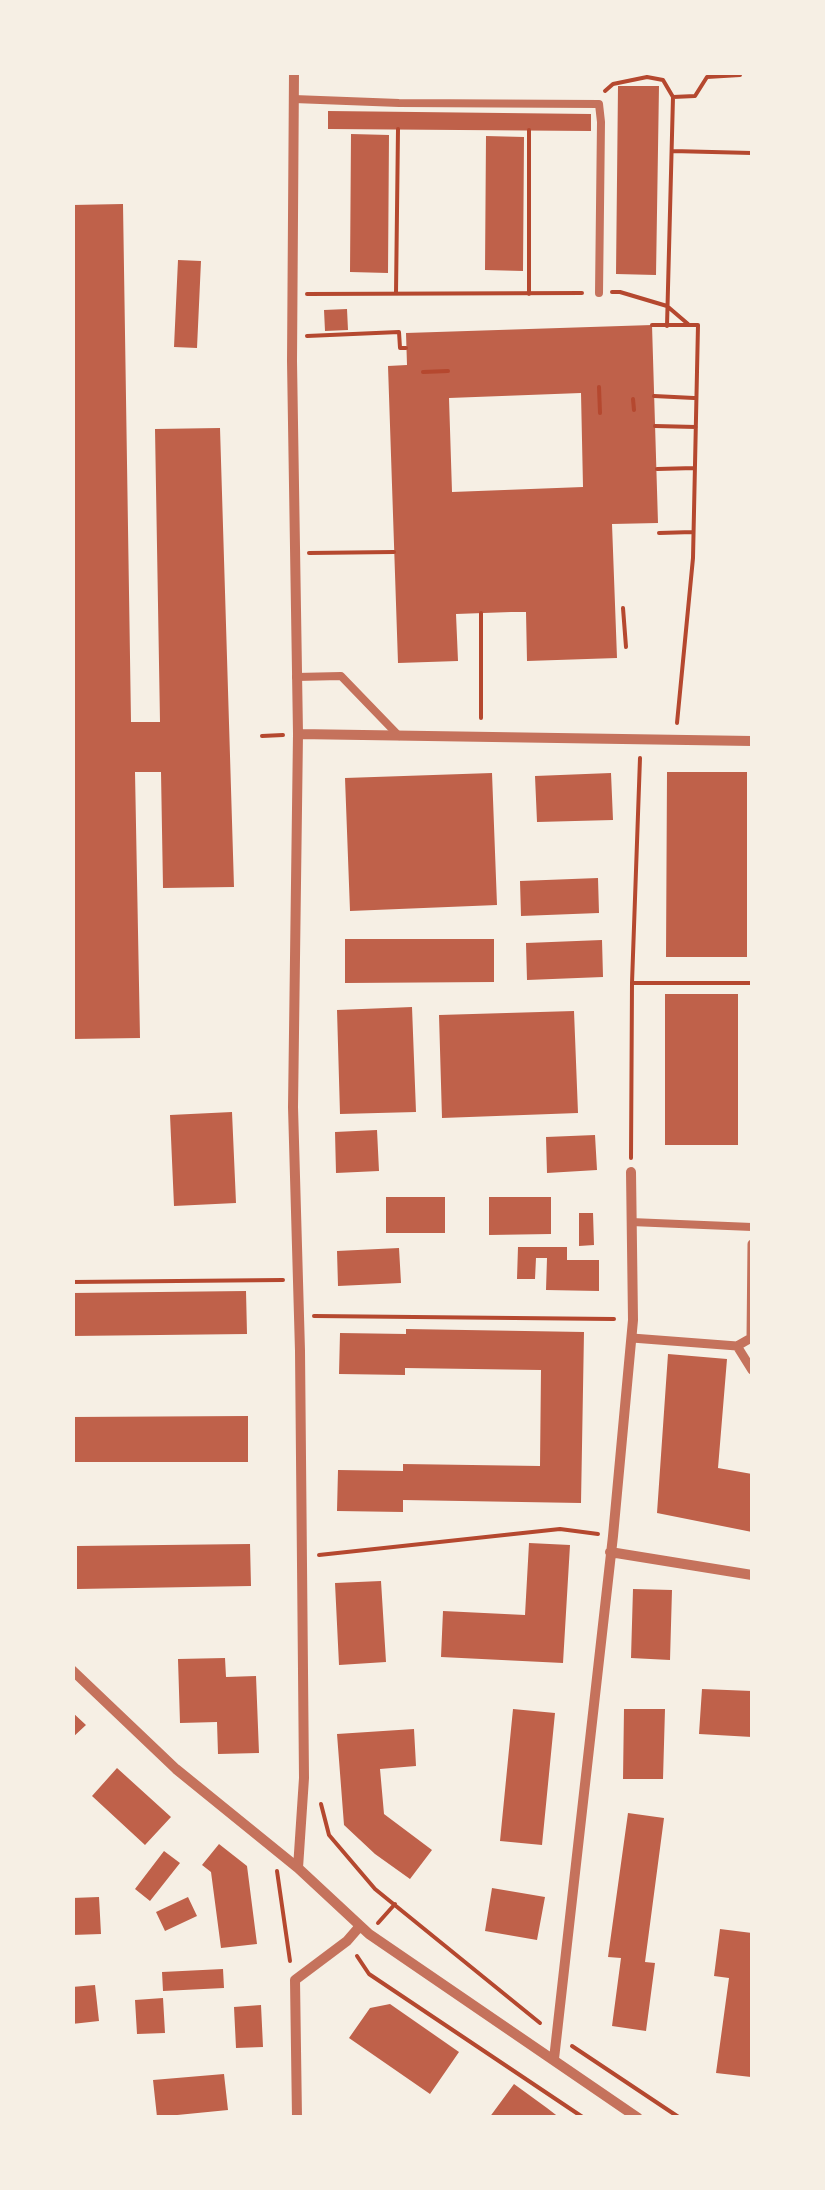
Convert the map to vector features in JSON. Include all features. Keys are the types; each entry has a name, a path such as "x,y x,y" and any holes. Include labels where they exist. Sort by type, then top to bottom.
{"street":[{"path":"294,72 292,337 298,734 293,1107 304,1788 298,1868"},
{"path":"298,734 752,741"},
{"path":"554,2059 634,1320 630,1172"},
{"path":"632,1338 737,1346 751,1338 752,1244"},
{"path":"737,1346 752,1370"},
{"path":"610,1552 752,1575"},
{"path":"72,1670 176,1769 298,1868 364,1930 638,2118"},
{"path":"297,2118 295,1980 364,1930"}],"lane":[{"path":"294,99 599,104 599,293"},
{"path":"296,677 341,676 399,736"},
{"path":"632,1222 752,1227"}],"path":[{"path":"673,97 695,96 707,77 740,72"},
{"path":"599,104 613,84 649,75 663,80 673,97 667,326"},
{"path":"396,293 398,129"},
{"path":"292,294 529,294 529,130"},
{"path":"671,150 752,153"},
{"path":"667,306 689,325"},
{"path":"652,325 698,325 694,532 676,740"},
{"path":"292,337 399,332 400,348 406,348"},
{"path":"423,372 448,371"},
{"path":"599,387 600,412"},
{"path":"597,396 598,420"},
{"path":"654,396 696,398"},
{"path":"633,400 634,410"},
{"path":"655,426 696,427"},
{"path":"656,469 695,468"},
{"path":"658,533 694,532"},
{"path":"294,554 394,552"},
{"path":"622,608 626,647"},
{"path":"481,613 481,738"},
{"path":"630,1172 641,738"},
{"path":"632,983 752,983"},
{"path":"72,1282 298,1279"},
{"path":"299,1316 634,1320"},
{"path":"302,1557 560,1529 613,1536"},
{"path":"304,1788 319,1798 329,1835 375,1889 556,2034 680,2118"},
{"path":"274,1849 295,1980"},
{"path":"364,1930 395,1904"},
{"path":"347,1942 369,1974 584,2118"}],"building":[{"path":"618,86 659,86 656,275 616,274"},
{"path":"328,111 591,114 591,131 328,129"},
{"path":"351,134 389,135 388,273 350,272"},
{"path":"486,136 524,137 523,271 485,270"},
{"path":"123,204 131,722 160,722 155,429 220,428 234,887 163,888 161,772 135,772 140,1038 72,1039 72,205"},
{"path":"178,260 201,261 197,348 174,347"},
{"path":"347,309 348,330 325,331 324,310"},
{"path":"652,325 658,523 612,524 617,658 527,661 526,612 511,612 456,614 458,661 398,663 388,366 407,365 406,333","holes":["581,393 583,487 452,492 449,398"]},
{"path":"667,772 747,772 747,957 666,957"},
{"path":"492,773 497,905 350,911 345,778"},
{"path":"611,773 613,820 537,822 535,776"},
{"path":"598,878 599,913 521,916 520,881"},
{"path":"345,939 494,939 494,982 345,983"},
{"path":"602,940 603,977 527,980 526,943"},
{"path":"665,994 738,994 738,1145 665,1145"},
{"path":"412,1007 416,1112 340,1114 337,1010"},
{"path":"574,1011 578,1113 442,1118 439,1015"},
{"path":"232,1112 236,1203 174,1206 170,1115"},
{"path":"377,1130 379,1171 336,1173 335,1132"},
{"path":"595,1135 597,1170 547,1173 546,1137"},
{"path":"386,1197 445,1197 445,1233 386,1233"},
{"path":"489,1197 551,1197 551,1234 489,1235"},
{"path":"579,1213 593,1213 594,1245 579,1246"},
{"path":"518,1247 567,1247 567,1260 599,1260 599,1291 546,1290 547,1258 536,1258 535,1279 517,1279"},
{"path":"399,1248 401,1283 338,1286 337,1251"},
{"path":"246,1291 247,1334 72,1336 72,1293"},
{"path":"406,1329 584,1332 581,1503 403,1500 403,1512 337,1511 338,1470 403,1471 403,1464 540,1466 541,1370 405,1368 405,1375 339,1374 340,1333 406,1334"},
{"path":"668,1354 727,1359 718,1468 752,1474 752,1532 657,1513"},
{"path":"248,1416 248,1462 72,1462 72,1417"},
{"path":"529,1543 570,1545 563,1663 441,1657 443,1611 525,1615"},
{"path":"250,1544 251,1586 77,1589 77,1546"},
{"path":"381,1581 386,1662 339,1665 335,1583"},
{"path":"633,1589 672,1590 670,1660 631,1658"},
{"path":"225,1658 226,1677 256,1676 259,1753 218,1754 217,1722 180,1723 178,1659"},
{"path":"702,1689 752,1691 752,1737 699,1734"},
{"path":"513,1709 555,1713 542,1845 500,1841"},
{"path":"624,1709 665,1709 663,1779 623,1779"},
{"path":"72,1712 86,1725 72,1738"},
{"path":"414,1729 416,1766 380,1769 384,1814 432,1850 410,1879 344,1825 337,1734"},
{"path":"117,1768 171,1817 145,1845 92,1796"},
{"path":"628,1813 664,1818 645,1962 655,1963 646,2031 612,2026 621,1958 608,1957"},
{"path":"219,1844 247,1866 257,1944 221,1948 211,1872 202,1865"},
{"path":"164,1851 180,1863 150,1901 135,1889"},
{"path":"492,1888 545,1897 537,1940 485,1931"},
{"path":"99,1897 101,1934 72,1935 72,1898"},
{"path":"188,1897 197,1916 165,1931 156,1912"},
{"path":"720,1929 752,1933 751,2077 716,2073 729,1978 714,1976"},
{"path":"223,1969 224,1988 163,1991 162,1972"},
{"path":"95,1985 99,2021 72,2024 72,1987"},
{"path":"163,1998 165,2033 137,2034 135,2000"},
{"path":"390,2004 459,2052 430,2094 349,2038 370,2008"},
{"path":"261,2005 263,2047 236,2048 234,2007"},
{"path":"224,2074 228,2110 157,2117 153,2080"},
{"path":"514,2084 547,2108 560,2118 489,2118"}]}
